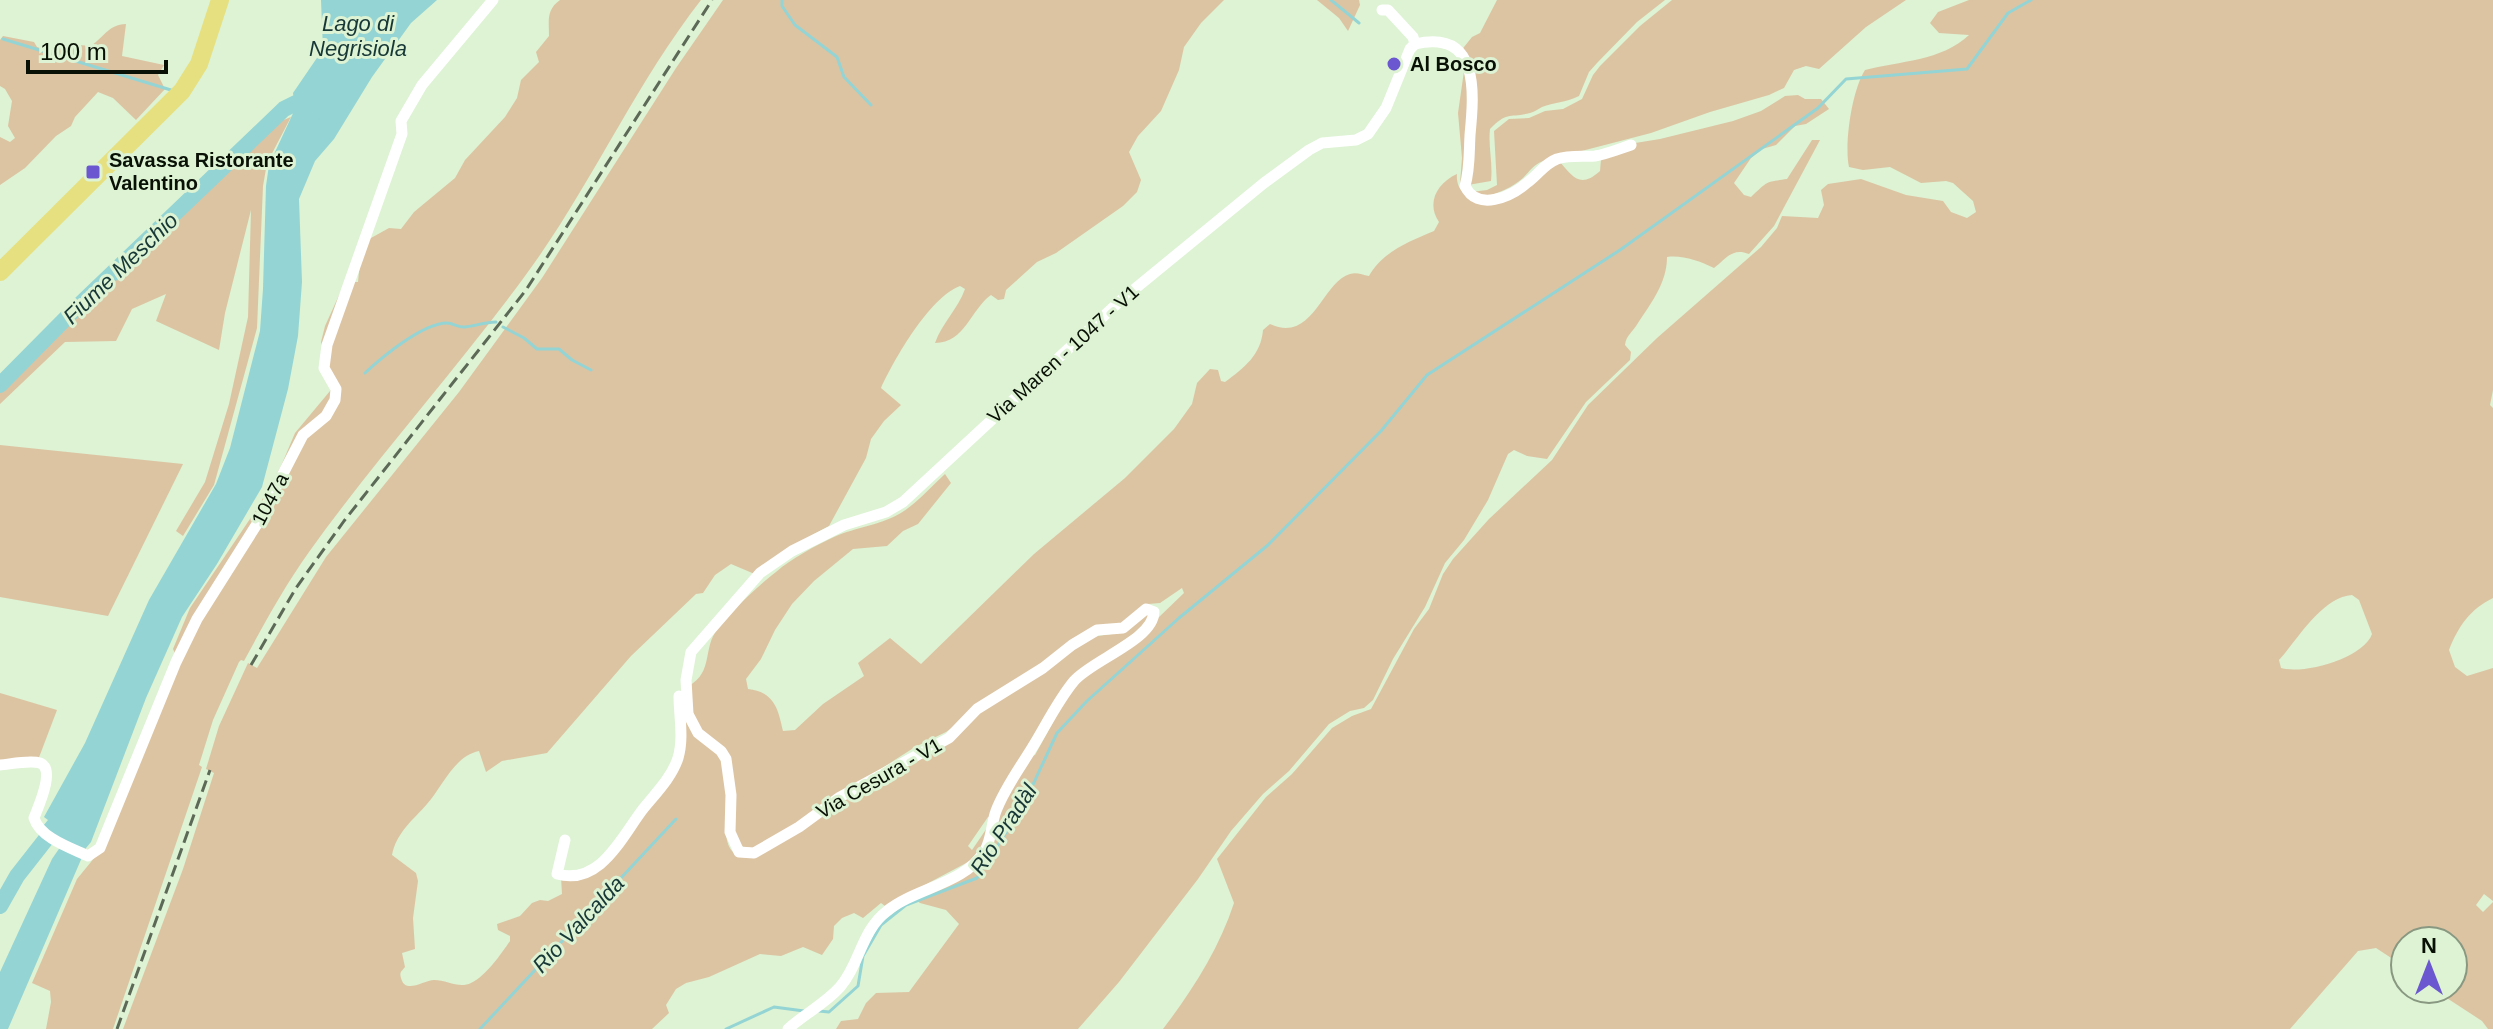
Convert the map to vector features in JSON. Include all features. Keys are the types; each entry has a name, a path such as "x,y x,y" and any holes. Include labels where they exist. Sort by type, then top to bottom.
{"main road":[{"path":"0,272 182,91 199,64 220,0"}],"street":[{"name":"1047a","path":"0,765 40,763 46,768 48,776 34,818 39,827 59,842 87,855 100,848 176,662 197,619 257,524 303,435 326,416 335,400 336,389 324,368 327,345 402,134 401,121 422,85 493,0"},
{"path":"1382,10 1388,10 1413,37 1415,44 1445,44 1460,52 1469,68 1474,81 1473,111 1465,186 1470,196 1484,201 1497,199 1527,184 1541,168 1556,160 1579,155 1596,156 1631,145"},
{"name":"Via Maren - 1047 - V1","path":"686,688 691,652 760,573 792,551 903,502 1120,301 1264,183 1322,143 1356,140 1368,134 1386,108 1410,49 1415,44"},
{"name":"Via Cesura - V1","path":"686,688 686,707 693,725 726,759 732,840 739,852 754,853 853,790 949,738 977,709 1032,676 1090,633 1123,628 1146,609 1154,612 1154,619 1143,633 1095,663 1075,680 1008,787 996,812 988,844 977,860 959,874 887,911 871,926 852,969 840,987 788,1029"},
{"path":"565,840 557,874 572,879 589,873 623,838 676,763 680,746 678,691 686,688"}],"shaded area":[{"path":"560,0 701,0 654,67 570,208 525,276 309,552 244,661 239,662 213,720 199,765 202,767 113,1029 46,1029 50,991 32,983 77,879 95,857 180,664 173,649 190,608 258,507 295,433 330,391 332,386 321,342 345,282 358,282 362,243 389,228 401,229 414,212 455,178 465,160 505,117 517,98 521,80 539,62 536,52 549,36 550,12"},
{"path":"723,0 1224,0 1201,23 1184,47 1179,70 1161,111 1138,136 1129,152 1141,180 1137,192 1123,206 1056,253 1037,262 1006,290 1004,299 998,300 991,295 954,337 935,343 965,289 960,286 948,293 925,316 881,388 901,405 871,439 866,458 829,526 807,538 757,575 731,564 715,575 703,593 696,594 631,656 547,753 502,761 486,772 479,751 456,765 401,833 392,855 416,873 418,881 413,918 415,949 402,953 405,967 400,974 403,983 411,986 434,980 462,985 482,975 510,941 510,936 498,930 497,924 520,916 532,903 548,901 562,894 561,877 583,872 607,853 675,766 684,715 721,759 727,787 729,846 742,857 754,857 1091,637 1126,632 1149,612 1145,626 1092,662 991,817 968,846 972,850 989,825 985,842 970,861 885,906 881,903 863,918 854,913 842,918 834,926 833,939 822,955 803,947 781,956 760,954 709,977 686,983 676,989 666,1005 669,1013 652,1029 123,1029 183,869 214,773 206,769 219,726 248,663 257,668 326,557 459,392 542,278"},
{"path":"1317,0 1359,0 1360,5 1348,31 1339,18"},
{"path":"1497,0 1665,0 1637,22 1597,63 1589,72 1579,96 1530,113 1505,117 1496,123 1490,129 1491,181 1462,186 1458,113 1464,71 1460,52 1472,37 1480,33"},
{"path":"1672,0 1906,0 1866,27 1819,69 1806,66 1794,70 1784,88 1769,95 1651,133 1543,161 1514,185 1482,198 1471,192 1497,185 1494,131 1509,119 1529,118 1545,111 1563,109 1582,99 1600,66 1640,26"},
{"path":"1969,0 2493,0 2493,390 2490,405 2493,408 2493,598 2466,620 2449,650 2455,667 2467,676 2493,668 2493,901 2484,894 2476,905 2483,912 2493,902 2493,1029 2488,1029 2482,1021 2458,1005 2469,1005 2469,925 2389,925 2389,957 2376,948 2358,951 2290,1029 1163,1029 1204,969 1234,903 1217,859 1266,797 1292,774 1332,728 1371,709 1414,629 1429,609 1443,574 1453,559 1489,519 1552,460 1588,405 1657,338 1761,247 1777,228 1782,216 1818,218 1824,205 1821,190 1828,184 1861,179 1906,195 1943,201 1951,212 1967,218 1976,212 1973,201 1953,183 1921,183 1890,167 1863,170 1849,167 1850,117 1856,90 1865,70 1933,55 1958,44 1969,35 1939,33 1930,23 1938,12","holes":["2352,595 2359,600 2372,634 2358,650 2332,663 2303,669 2281,668 2279,660 2303,631 2321,611 2341,598"]},
{"path":"126,24 122,56 164,65 158,75 165,89 136,120 113,98 98,92 75,117 71,126 56,136 25,168 0,185 0,137 10,142 15,138 8,126 12,101 0,86 0,40 3,36 34,42 37,47 49,51 67,44 91,46 111,29"},
{"path":"1798,95 1805,99 1821,99 1829,109 1806,124 1795,126 1776,145 1762,149 1751,158 1734,183 1744,195 1751,197 1767,183 1787,179 1812,140 1820,140 1774,226 1749,254 1734,253 1714,268 1691,259 1667,257 1657,292 1628,336 1625,345 1631,352 1630,360 1586,402 1547,459 1514,450 1508,454 1488,500 1464,540 1445,563 1425,607 1393,659 1373,700 1364,708 1350,711 1329,724 1289,771 1263,794 1231,831 1119,982 1078,1029 836,1029 841,1021 858,1019 866,1003 876,993 909,992 959,924 946,910 920,903 914,898 975,867 1005,800 1031,756 1035,755 1067,697 1077,684 1184,593 1182,588 1160,603 1148,604 1132,618 1055,656 946,732 915,747 759,847 745,849 735,838 729,760 695,724 689,686 702,674 718,628 746,598 782,567 804,553 842,534 896,516 915,503 945,474 951,483 918,524 903,531 887,546 853,549 814,581 792,604 775,630 761,659 746,679 748,689 764,694 773,702 783,731 795,730 823,704 864,676 858,663 890,638 921,664 1034,554 1125,478 1174,429 1192,404 1197,383 1210,369 1218,370 1221,381 1225,382 1250,360 1259,347 1263,330 1270,324 1285,328 1297,326 1316,310 1340,279 1353,273 1369,276 1389,254 1434,231 1439,222 1434,208 1436,194 1450,178 1457,174 1462,192 1478,200 1491,199 1508,191 1559,161 1577,179 1587,179 1600,171 1601,159 1623,145 1733,121 1761,111 1785,96"},
{"path":"291,117 267,163 263,186 257,328 214,485 183,536 176,531 205,482 229,404 248,317 251,210 219,350 156,321 166,294 132,309 116,341 65,342 0,404 0,389 276,123"},
{"path":"0,445 183,464 108,616 0,597"},
{"path":"0,693 57,710 38,760 0,762"}],"water":[{"name":"Lago di Negrisiola","path":"321,0 437,0 411,23 372,77 334,139 315,161 299,199 302,282 298,336 288,389 262,487 182,617 146,698 91,842 8,1029 0,1029 0,972 52,859 63,843 43,826 48,820 44,817 85,743 149,600 216,484 230,448 260,331 269,165 295,109 293,93 323,49"}],"waterway":[{"path":"782,0 782,6 795,25 837,57 844,77 871,105"},
{"path":"1331,0 1359,23"},
{"path":"819,1011 829,1012 858,986 863,956 881,925 906,905 977,878 1023,806 1057,733 1087,701 1179,618 1268,545 1381,431 1427,375 1620,250 1818,108 1846,79 1967,69 2008,13 2031,0"},
{"path":"3,39 171,90"},
{"name":"Fiume Meschio","path":"0,385 284,109 296,103 314,113"},
{"path":"365,373 392,350 437,324 463,327 496,322"},
{"path":"503,327 537,349 559,349 591,370"},
{"name":"Rio Valcalda","path":"480,1029 676,819"},
{"name":"Fiume Meschio","path":"0,906 17,876 57,825"},
{"name":"Rio Pradàl","path":"726,1029 774,1007 804,1011"}],"railway":[{"path":"251,665 296,588 344,521 526,290 712,0"},
{"path":"117,1029 210,770"}],"place":[{"name":"Al Bosco","path":"1394,64"},
{"name":"Savassa Ristorante Valentino","path":"93,172"}]}
